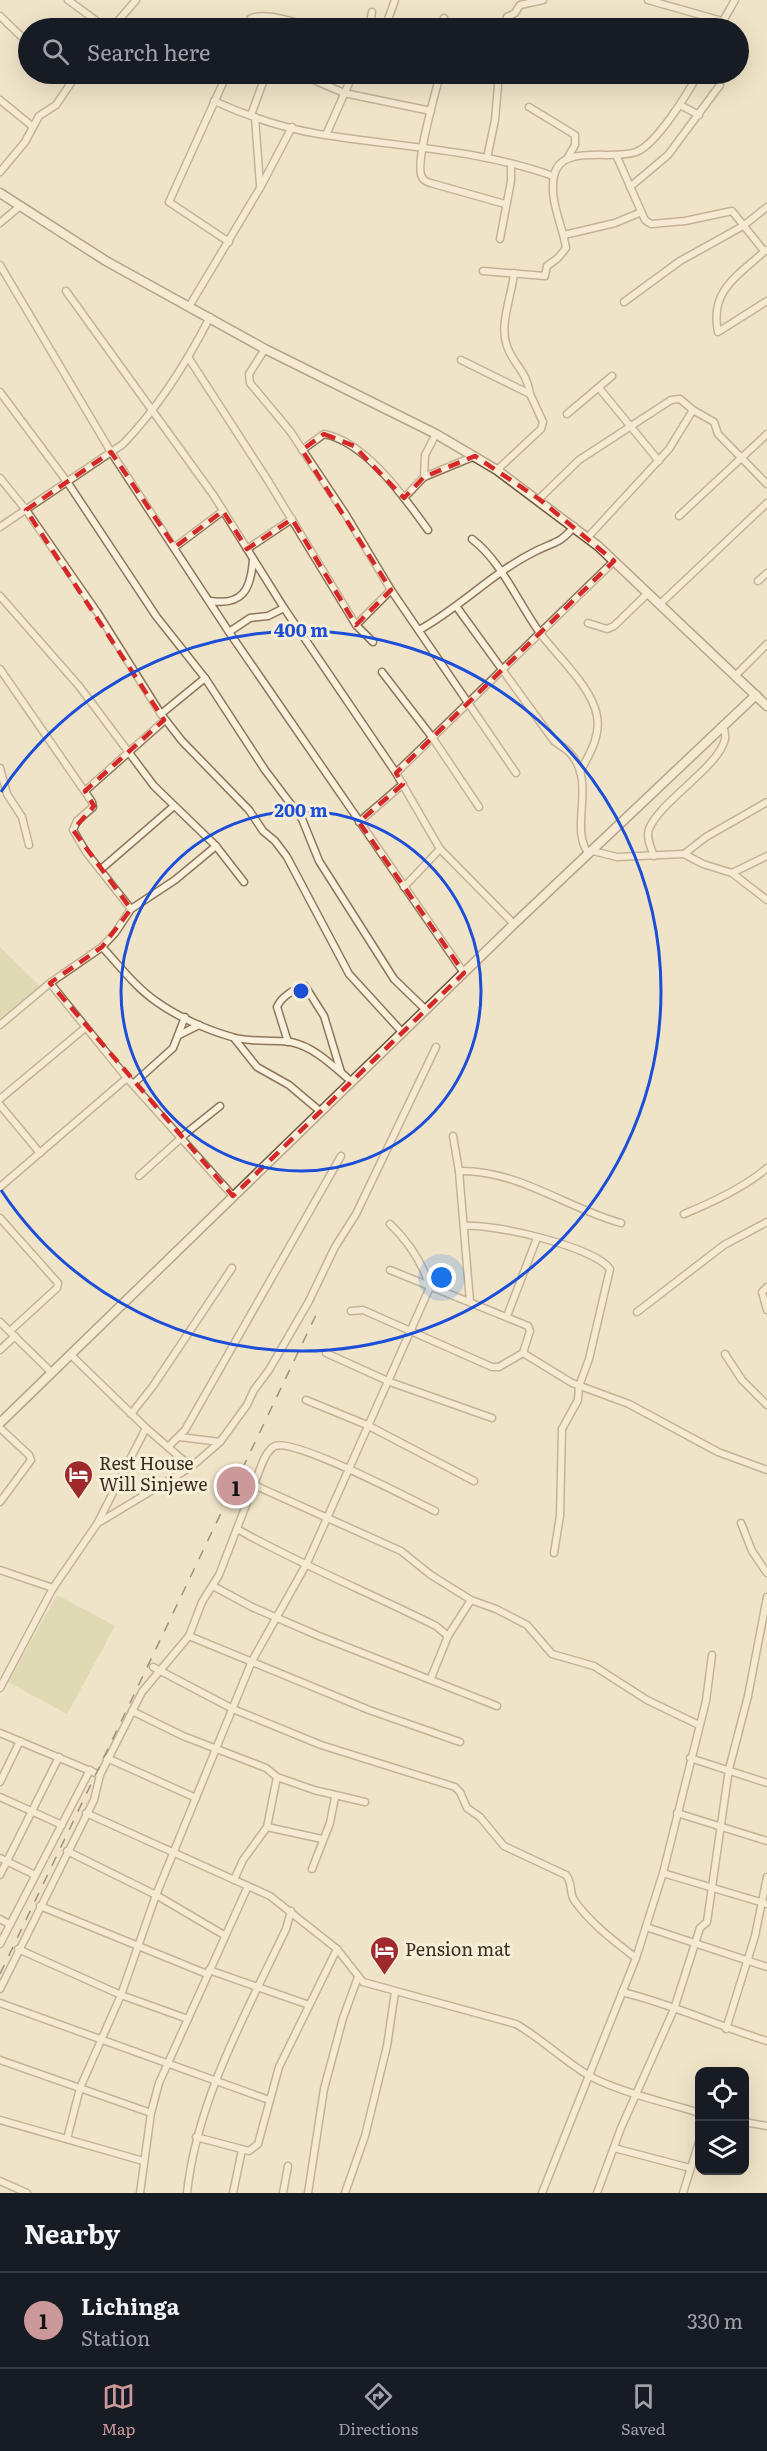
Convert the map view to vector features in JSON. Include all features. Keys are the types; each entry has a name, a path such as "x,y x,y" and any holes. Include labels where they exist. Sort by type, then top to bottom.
{"street":[{"path":"68,0 92,18"},
{"path":"121,18 136,0"},
{"path":"389,18 395,0"},
{"path":"507,18 515,14 520,5 543,0"},
{"path":"648,0 711,18"},
{"path":"724,18 735,0"},
{"path":"371,18 372,12"},
{"path":"251,18 254,15 274,18"},
{"path":"0,16 18,33"},
{"path":"0,172 25,142 39,116 56,105 71,84"},
{"path":"222,84 181,180 169,202 229,242"},
{"path":"260,188 253,116 263,84"},
{"path":"323,84 344,93 431,111"},
{"path":"326,135 348,84"},
{"path":"438,84 422,149 420,168 424,180 505,204"},
{"path":"487,158 495,120 498,84"},
{"path":"483,271 545,276 547,266 566,248 564,235 556,215 553,176 560,165 568,158 578,154 617,157 642,150 680,105 692,84"},
{"path":"630,187 668,155 720,85"},
{"path":"0,100 32,126"},
{"path":"214,102 253,116 326,135 487,158 553,176"},
{"path":"680,105 699,115"},
{"path":"529,107 575,135 575,145 568,158"},
{"path":"189,305 229,242 292,127"},
{"path":"617,157 639,213 651,224 702,219 732,211 766,250 720,293 716,321 718,332 767,301"},
{"path":"500,239 511,181 511,164"},
{"path":"0,193 106,261 265,349 436,434 497,470 588,537 767,706"},
{"path":"0,223 19,207"},
{"path":"624,302 680,261 743,226 767,207"},
{"path":"564,235 615,223 639,213"},
{"path":"0,265 111,452 229,632 464,974"},
{"path":"497,470 543,426 524,372 510,354 504,333 514,273"},
{"path":"66,291 223,511 284,608 396,773 440,849 514,924"},
{"path":"0,527 68,483 129,438 152,411 188,357 210,317"},
{"path":"265,349 248,378 302,450 346,515 391,590 516,772"},
{"path":"188,357 292,519 356,625 373,642"},
{"path":"461,360 530,394"},
{"path":"567,414 612,376"},
{"path":"599,388 659,461"},
{"path":"0,392 68,483 156,616 205,678 265,770 302,819 319,861 394,979 426,1010"},
{"path":"539,499 579,460 630,425 676,398 714,422 718,434 767,484"},
{"path":"588,537 659,461 693,410"},
{"path":"302,450 324,434 343,439 354,446 404,498 428,530"},
{"path":"424,477 425,455 436,434"},
{"path":"679,516 767,434"},
{"path":"404,498 424,477 475,456"},
{"path":"0,478 26,510 97,612 163,717 182,741 249,810 262,831 281,849 350,974 402,1032"},
{"path":"660,604 767,503"},
{"path":"175,547 223,511"},
{"path":"247,549 292,519"},
{"path":"419,630 456,606 499,571 566,538 574,526"},
{"path":"472,539 499,571 539,633 593,700 598,717 597,735 580,772"},
{"path":"210,601 229,602 247,590 251,582 253,559"},
{"path":"396,773 614,561"},
{"path":"758,581 767,573"},
{"path":"356,625 391,590"},
{"path":"588,623 607,629 614,626 648,593"},
{"path":"0,596 79,686 128,754 174,806 216,846 244,882"},
{"path":"456,606 554,741 568,751 580,772 584,800 580,828 583,848 591,853 618,857 684,854 703,864 732,873 767,900"},
{"path":"229,632 250,618 268,616 284,608"},
{"path":"735,676 767,644"},
{"path":"0,669 86,790 93,807 77,821 73,830 100,870 131,909"},
{"path":"382,672 432,737 478,807"},
{"path":"86,790 128,754 205,678"},
{"path":"0,1423 514,924 756,695"},
{"path":"654,856 649,841 649,830 665,808 712,761 725,740 723,725"},
{"path":"0,768 7,794 22,817 29,845"},
{"path":"359,822 403,784"},
{"path":"684,854 706,837 767,802"},
{"path":"100,870 174,806"},
{"path":"0,1025 50,983 102,946 115,933 131,909 175,880 216,846"},
{"path":"404,887 440,849"},
{"path":"732,873 767,856"},
{"path":"102,946 157,1003 234,1038 303,1045 319,1054 352,1082"},
{"path":"50,983 127,1078 233,1196"},
{"path":"288,1042 277,1008 279,1002 304,986 324,1016 342,1073"},
{"path":"133,1084 168,1054 185,1017"},
{"path":"178,1035 199,1024"},
{"path":"0,1100 85,1028"},
{"path":"234,1038 257,1067 289,1085 321,1112"},
{"path":"97,1524 191,1467 220,1442 247,1405 309,1301 335,1247 361,1204 436,1047"},
{"path":"0,1186 127,1078"},
{"path":"0,1106 40,1153"},
{"path":"139,1176 220,1106"},
{"path":"453,1136 459,1171 470,1302"},
{"path":"168,1447 180,1437 233,1350 268,1282 341,1156"},
{"path":"684,1214 724,1193 736,1190 767,1168"},
{"path":"459,1171 499,1174 593,1215 621,1223"},
{"path":"0,1218 58,1283 57,1288 0,1350"},
{"path":"637,1312 724,1245 767,1222"},
{"path":"67,2139 80,2088 121,1995 136,1945 176,1852 215,1748 252,1661 307,1563 367,1425 390,1382 430,1287 418,1257 402,1235 390,1224"},
{"path":"464,1226 477,1224 498,1227 560,1243 581,1251 610,1269 589,1359 579,1386 581,1391 574,1412 563,1423 560,1516 554,1553"},
{"path":"507,1316 537,1238"},
{"path":"131,1414 153,1386 232,1268"},
{"path":"351,1311 363,1310 492,1367 499,1367 523,1353 530,1328 507,1316 430,1287 412,1276 390,1270"},
{"path":"767,1287 762,1292 767,1310"},
{"path":"0,1322 52,1374"},
{"path":"326,1353 390,1382 492,1418"},
{"path":"523,1353 579,1386 629,1404 718,1452 767,1470"},
{"path":"725,1354 742,1380 767,1405"},
{"path":"71,1355 146,1428 191,1467"},
{"path":"306,1400 367,1425 474,1481"},
{"path":"0,1428 29,1455 31,1460 0,1502"},
{"path":"0,1688 53,1588 97,1524 146,1428"},
{"path":"180,1437 220,1442"},
{"path":"0,1989 94,1800 99,1775 132,1711 156,1669 189,1636 202,1602 213,1586 268,1453 275,1446 286,1445 348,1468 435,1511"},
{"path":"254,1485 400,1551 431,1575 471,1600 496,1609 527,1625 552,1654 594,1666 656,1705 699,1725"},
{"path":"741,1523 752,1551 767,1573"},
{"path":"237,1529 265,1545 436,1626 448,1636"},
{"path":"0,1570 53,1588"},
{"path":"213,1586 275,1617 497,1706"},
{"path":"597,2193 674,2009 700,1928 707,1922 714,1888 729,1769 752,1676 761,1617 767,1598"},
{"path":"431,1678 448,1636 471,1600"},
{"path":"189,1636 409,1726 460,1742"},
{"path":"542,2193 636,1958 663,1873 699,1725 712,1655"},
{"path":"156,1669 233,1709 321,1745 454,1787 460,1792 467,1808 480,1817 504,1846 566,1875 572,1882 572,1897 577,1904 608,1937 636,1958"},
{"path":"132,1711 155,1724 266,1768 277,1777 335,1797 365,1802"},
{"path":"0,1733 99,1775"},
{"path":"0,1782 20,1741"},
{"path":"0,1875 59,1757"},
{"path":"107,1758 196,1798"},
{"path":"690,1758 767,1783"},
{"path":"0,1944 90,1770"},
{"path":"234,1880 243,1860 267,1827 277,1777"},
{"path":"0,1797 62,1825"},
{"path":"312,1869 330,1823 335,1797"},
{"path":"87,1813 270,1896 291,1911 311,1931 337,1949 363,1982 516,2024 537,2036 563,2059 589,2076 695,2112"},
{"path":"677,1814 767,1841"},
{"path":"267,1827 322,1839"},
{"path":"68,1851 156,1895 224,1935"},
{"path":"0,1858 36,1875"},
{"path":"663,1873 765,1903"},
{"path":"726,2029 765,1903 767,1877"},
{"path":"140,2193 151,2113 167,2063 248,1886"},
{"path":"40,1906 208,1972 309,2005"},
{"path":"187,2193 196,2137 217,2082 286,1929 291,1911"},
{"path":"0,1919 9,1924"},
{"path":"645,1927 767,1967"},
{"path":"18,1949 121,1995 189,2019"},
{"path":"196,2137 242,2150 253,2150 258,2144 279,2067 337,1949"},
{"path":"308,2193 324,2089 343,2018 358,1977"},
{"path":"345,2193 365,2136 387,2046 394,1992"},
{"path":"622,1992 767,2041"},
{"path":"0,2003 269,2100"},
{"path":"0,2060 151,2113"},
{"path":"0,2120 143,2161"},
{"path":"749,2123 767,2126"},
{"path":"614,2148 690,2168"},
{"path":"233,2193 242,2150"},
{"path":"683,2193 695,2152"},
{"path":"283,2193 288,2166"},
{"path":"0,2181 27,2193"}],"highlighted area":[{"path":"324,434 354,446 404,498 424,477 475,456 539,499 614,561 396,773 403,784 359,822 464,973 233,1196 50,983 102,947 131,909 73,830 94,806 85,791 164,720 26,510 111,452 175,547 223,511 247,549 292,519 356,625 391,590 302,450"}],"green space":[{"path":"0,947 40,986 0,1019"},
{"path":"57,1595 115,1626 67,1714 8,1682"}],"railway":[{"path":"0,1974 316,1315"}],"place":[{"name":"Lichinga","path":"236,1486"},
{"name":"Rest House Will Sinjewe","path":"78,1500"},
{"name":"Pension mat","path":"384,1976"}]}
